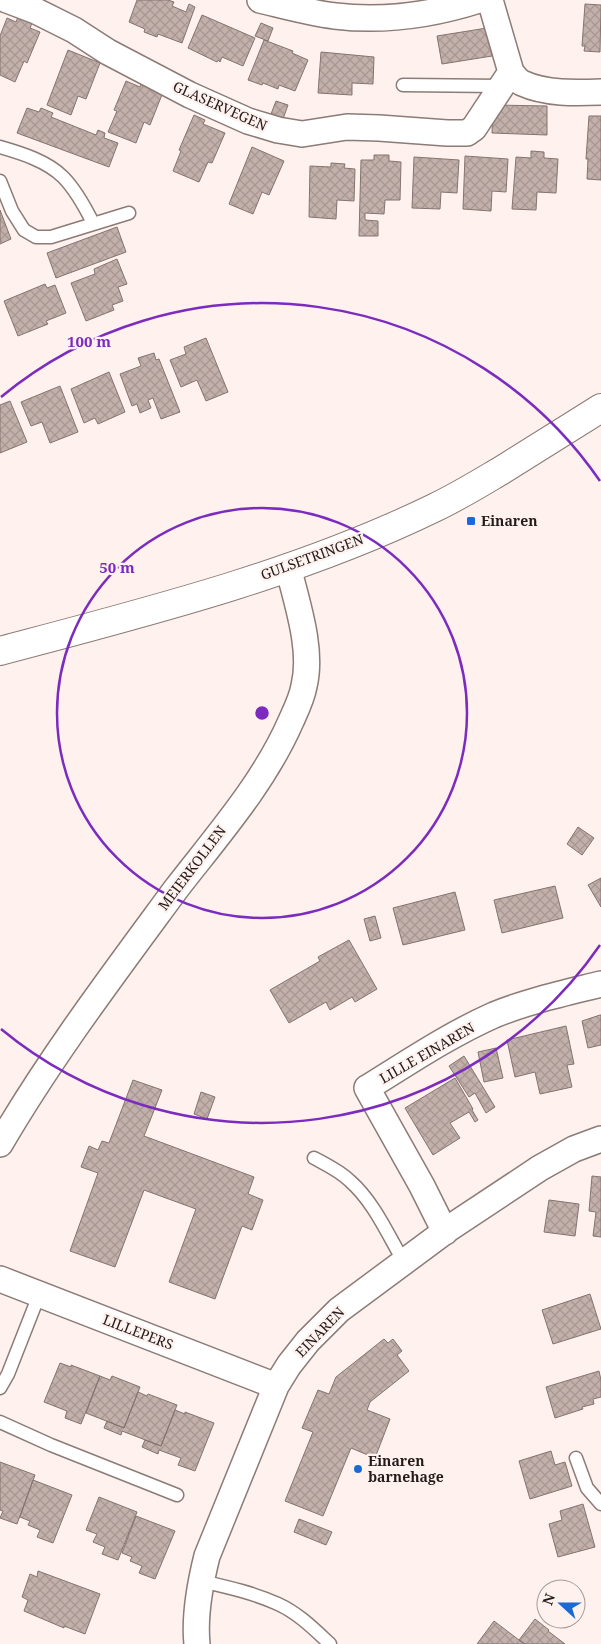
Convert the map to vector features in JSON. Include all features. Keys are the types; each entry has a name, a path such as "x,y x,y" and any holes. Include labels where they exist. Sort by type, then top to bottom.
{"street":[{"name":"GLASERVEGEN","path":"7,0 36,10 74,30 108,52 190,95 248,122 302,134 347,127 467,133 474,128 506,79"},
{"path":"260,0 334,16 378,19 412,16 452,9 478,0"},
{"path":"490,0 506,79 549,90 580,93 601,92"},
{"name":"GULSETRINGEN","path":"0,651 197,597 288,567 377,534 438,507 601,408"},
{"name":"MEIERKOLLEN","path":"0,1144 51,1064 122,962 265,772 284,737 305,685 306,659 304,636 288,567"},
{"name":"LILLE EINAREN","path":"445,1232 422,1186 367,1088 452,1035 495,1015 530,1003 601,984"},
{"name":"EINAREN","path":"197,1644 197,1611 207,1556 276,1386 289,1365 308,1341 339,1310 445,1232 540,1168 574,1149 601,1139"},
{"name":"LILLEPERS","path":"0,1279 276,1386"}],"lane":[{"path":"403,85 506,79"},
{"path":"0,147 22,153 41,162 62,176 79,198 93,223"},
{"path":"0,181 12,211 24,230 36,237 51,237 129,213"},
{"path":"314,1158 339,1172 362,1193 379,1218 404,1262"},
{"path":"0,1388 8,1374 39,1295"},
{"path":"0,1422 177,1495"},
{"path":"576,1458 587,1488 601,1504"},
{"path":"201,1581 279,1604 304,1620 330,1644"}],"building":[{"path":"137,0 168,0 174,2 172,6 186,12 189,4 195,7 182,43 158,34 157,37 144,32 145,29 129,22"},
{"path":"585,4 601,5 600,52 584,51 585,46 582,46"},
{"path":"202,15 255,38 243,66 222,57 220,62 218,60 217,62 188,48"},
{"path":"18,17 32,23 30,28 40,32 27,63 24,61 15,82 0,75 0,36 7,18 16,22"},
{"path":"261,23 273,28 268,41 255,36"},
{"path":"487,28 492,56 442,64 437,36"},
{"path":"264,40 293,51 292,53 308,60 295,91 279,85 278,89 248,80"},
{"path":"68,50 100,63 86,99 78,96 71,115 47,105"},
{"path":"321,52 374,57 373,84 352,83 352,95 318,93"},
{"path":"126,81 140,87 142,83 163,92 150,125 144,122 136,143 108,132 117,111 114,110"},
{"path":"276,101 288,105 283,119 271,114"},
{"path":"493,105 547,106 547,135 492,133"},
{"path":"27,108 39,112 41,108 53,113 51,117 96,135 98,130 105,133 104,138 118,143 109,167 17,133"},
{"path":"194,115 205,120 203,124 225,133 212,163 208,162 199,182 173,171 181,151 179,150"},
{"path":"589,116 601,116 601,180 587,179 588,159 586,159"},
{"path":"252,147 284,161 269,195 262,192 253,214 229,204"},
{"path":"531,151 544,152 544,158 558,159 556,193 537,192 536,210 512,209 516,157 531,158"},
{"path":"374,155 389,155 389,161 401,162 400,200 385,200 384,214 365,213 365,220 378,221 378,236 359,236 361,160 374,160"},
{"path":"465,156 508,159 506,192 492,191 491,211 463,209"},
{"path":"414,157 459,160 457,193 441,192 440,209 412,208"},
{"path":"331,163 345,164 344,168 355,169 354,201 337,200 336,219 309,217 310,166 331,167"},
{"path":"0,210 11,239 0,244"},
{"path":"117,227 126,252 56,278 47,253"},
{"path":"117,259 127,284 118,287 123,301 112,305 114,310 86,321 71,283 95,274 94,269"},
{"path":"45,284 47,288 55,285 66,313 46,321 48,324 18,336 4,301"},
{"path":"206,338 228,392 206,401 197,380 181,387 170,360 186,354 184,347"},
{"path":"154,353 156,360 159,359 180,412 161,419 153,398 148,400 151,408 140,413 137,404 132,406 120,374 141,366 138,358"},
{"path":"109,372 125,412 98,424 95,418 84,423 71,389"},
{"path":"60,386 78,432 50,443 42,422 31,426 21,402"},
{"path":"10,401 27,442 0,453 0,405"},
{"path":"578,827 594,838 582,855 567,844"},
{"path":"601,878 601,907 588,885"},
{"path":"555,886 563,918 502,933 494,900"},
{"path":"455,892 465,930 403,945 393,908"},
{"path":"375,916 381,938 370,941 364,919"},
{"path":"349,940 377,989 355,1002 352,997 330,1010 326,1002 289,1023 270,990 320,961 318,957"},
{"path":"601,1015 601,1045 588,1048 582,1021"},
{"path":"566,1026 574,1064 567,1065 572,1087 540,1094 535,1072 515,1077 507,1040"},
{"path":"496,1048 503,1078 484,1082 478,1052"},
{"path":"464,1056 495,1107 486,1113 475,1093 469,1097 449,1066"},
{"path":"455,1078 478,1120 475,1122 469,1112 450,1123 460,1138 433,1155 405,1108"},
{"path":"133,1080 162,1090 144,1136 254,1177 248,1194 263,1200 252,1230 242,1226 215,1299 169,1282 196,1209 144,1190 115,1267 70,1251 98,1173 81,1167 89,1146 98,1150 102,1141 109,1143"},
{"path":"201,1092 215,1097 207,1119 194,1114"},
{"path":"592,1176 601,1177 601,1237 593,1236 596,1212 589,1211"},
{"path":"549,1200 579,1204 575,1236 544,1232"},
{"path":"590,1294 601,1329 553,1344 542,1310"},
{"path":"384,1339 388,1343 393,1339 402,1351 397,1355 409,1371 370,1402 367,1410 390,1419 375,1458 351,1448 323,1516 285,1501 313,1432 302,1428 318,1390 329,1394 336,1377"},
{"path":"60,1363 100,1376 81,1424 65,1418 67,1411 44,1402"},
{"path":"599,1371 601,1397 593,1399 594,1404 555,1418 546,1387"},
{"path":"100,1376 110,1380 112,1376 140,1387 124,1428 86,1413"},
{"path":"138,1392 177,1405 161,1446 122,1431 121,1435 104,1428 107,1421 124,1428"},
{"path":"175,1410 214,1423 195,1471 178,1465 181,1458 159,1450 158,1454 142,1447 145,1440 161,1446"},
{"path":"551,1451 555,1465 565,1462 572,1486 530,1499 519,1461"},
{"path":"0,1462 35,1475 17,1524 0,1518 3,1511 0,1510"},
{"path":"33,1480 72,1495 53,1543 37,1537 40,1530 28,1525 30,1521 20,1517"},
{"path":"99,1497 137,1512 118,1560 102,1554 105,1547 93,1542 97,1534 86,1530"},
{"path":"583,1504 595,1547 558,1557 549,1524 562,1520 560,1511"},
{"path":"136,1516 175,1531 155,1579 139,1573 142,1566 130,1561 132,1557 122,1553"},
{"path":"299,1519 332,1532 326,1545 294,1532"},
{"path":"38,1571 100,1594 85,1634 64,1626 64,1628 24,1611 28,1600 22,1597 30,1574 37,1577"},
{"path":"535,1619 536,1629 548,1629 565,1644 525,1644 519,1640"},
{"path":"494,1621 519,1640 525,1644 477,1644"}],"place":[{"name":"Einaren","path":"471,521"},
{"name":"Einaren barnehage","path":"358,1469"}]}
